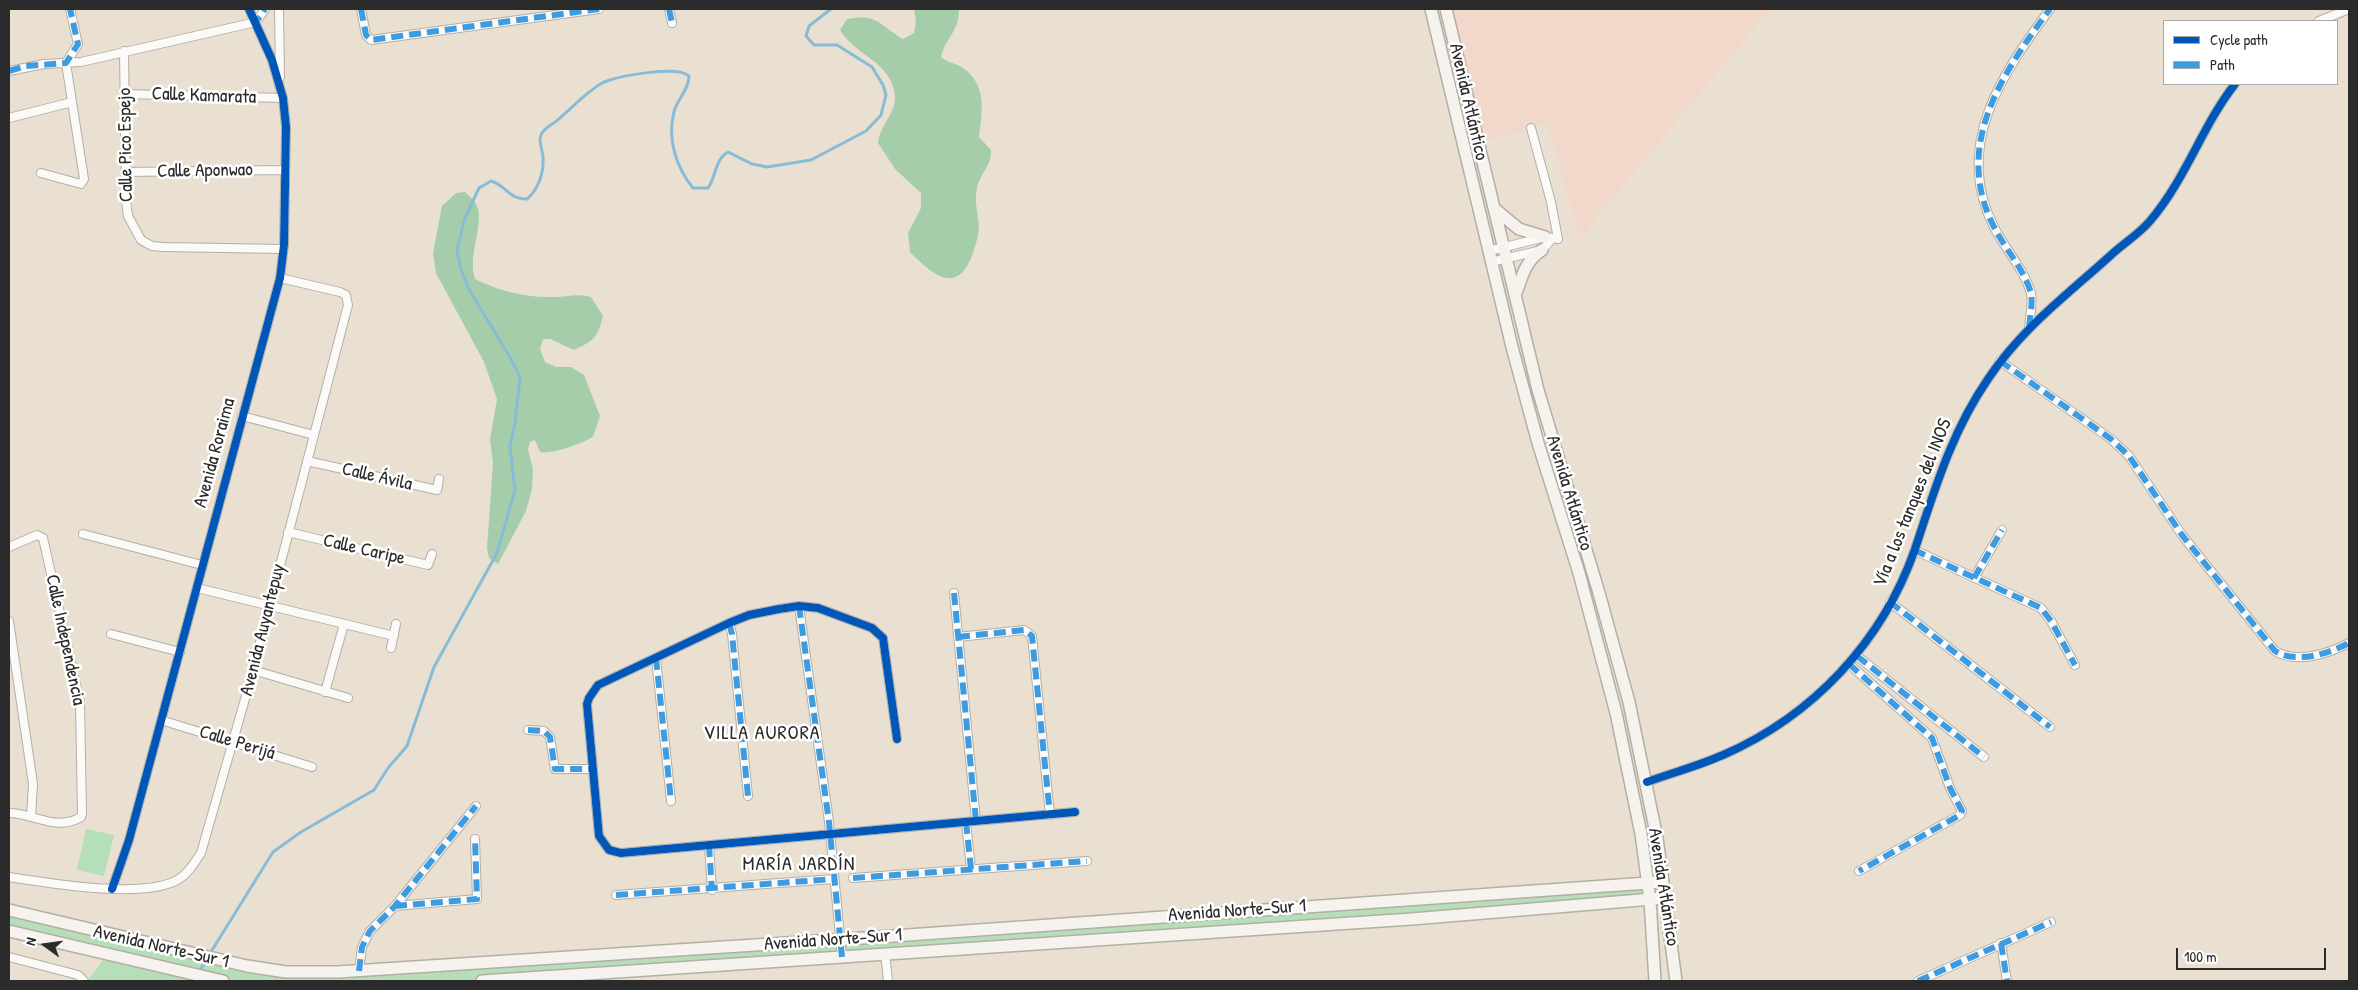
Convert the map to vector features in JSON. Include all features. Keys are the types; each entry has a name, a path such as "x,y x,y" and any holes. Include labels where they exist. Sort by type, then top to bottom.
{"main road":[{"name":"Avenida Atlántico","path":"1431,9 1490,257 1535,434 1580,573 1604,664 1634,794 1650,900 1655,981"},
{"name":"Avenida Atlántico","path":"1446,9 1538,390 1614,642 1647,782 1676,981"},
{"path":"1496,210 1519,229 1548,238"},
{"path":"1514,296 1522,270 1542,250"},
{"name":"Avenida Norte-Sur 1","path":"9,910 228,963 286,972 359,971 839,940 1662,882"},
{"name":"Avenida Norte-Sur 1","path":"482,981 1412,919 1665,898"},
{"name":"Avenida Norte-Sur 1","path":"9,931 223,981"}],"street":[{"path":"41,173 81,184 83,182 66,63 78,44 70,9"},
{"name":"Avenida Roraima","path":"112,889 129,840 280,278 284,249 286,126 283,98 280,82 249,9"},
{"path":"9,71 26,66 81,62 256,22 265,9"},
{"path":"279,9 280,82"},
{"path":"361,9 366,35 372,40 599,9"},
{"path":"669,9 672,23"},
{"path":"2029,327 2031,294 1987,212 1981,180 1979,148 1985,116 1994,94 2050,9"},
{"path":"2322,20 2349,9"},
{"name":"Calle Pico Espejo","path":"124,51 125,172 128,216 133,228 146,244 163,247 284,249"},
{"name":"Vía a los tanques del INOS","path":"1647,782 1724,755 1745,744 1822,691 1857,656 1890,602 1914,550 1930,499 1954,441 1986,382 2000,361 2029,327 2149,222 2193,157 2215,115 2234,85"},
{"name":"Calle Kamarata","path":"124,94 283,98"},
{"path":"9,118 72,102"},
{"path":"1490,257 1504,254 1548,238 1558,239 1551,202 1531,128"},
{"name":"Calle Aponwao","path":"125,172 285,170"},
{"path":"1490,257 1542,250 1548,238"},
{"name":"Avenida Auyantepuy","path":"9,877 70,886 112,889 141,888 178,880 194,864 207,840 348,305 346,295 340,292 280,278"},
{"path":"2000,361 2111,439 2128,456 2182,535 2275,651 2282,656 2298,658 2313,656 2349,643"},
{"path":"242,416 314,434"},
{"name":"Calle Ávila","path":"307,461 436,490 439,478"},
{"path":"1974,578 2002,530"},
{"name":"Calle Caripe","path":"288,532 428,565 432,554"},
{"path":"83,534 202,565"},
{"name":"Calle Independencia","path":"9,547 37,535 44,538 80,702 81,817 75,821 49,823 30,817"},
{"path":"1914,550 2041,608 2052,620 2075,665"},
{"path":"196,588 394,636"},
{"path":"954,593 976,821"},
{"path":"1890,602 2050,727"},
{"path":"799,606 830,834 842,957"},
{"path":"897,739 883,638 879,633 866,625 808,606 763,612 729,623 598,685 589,698 587,704 599,836 609,850 621,853 1075,812"},
{"path":"9,621 33,784 30,817 9,813"},
{"path":"729,623 732,634 748,796"},
{"path":"325,692 344,624"},
{"path":"391,648 396,624"},
{"path":"958,637 1024,630 1032,636 1050,814"},
{"path":"110,634 180,652"},
{"path":"1857,656 1984,757"},
{"path":"656,658 671,801"},
{"path":"1849,664 1932,738 1950,788 1962,810 1960,815 1858,871"},
{"path":"253,670 348,698"},
{"path":"9,683 18,682"},
{"name":"Calle Perijá","path":"161,720 312,767"},
{"path":"528,730 538,729 544,731 550,737 555,769 593,769"},
{"path":"359,971 364,941 396,906 476,806"},
{"path":"966,822 971,870"},
{"path":"396,906 477,899 475,839"},
{"path":"709,845 712,890"},
{"path":"853,878 1087,861"},
{"path":"616,896 834,879"},
{"path":"1918,981 2051,922"},
{"path":"2001,943 2007,981"},
{"path":"885,953 888,981"},
{"path":"9,957 83,979"}],"shaded area":[{"path":"1445,9 1770,9 1580,238 1547,123 1478,144"}],"green space":[{"path":"914,9 959,9 957,24 941,57 960,66 973,77 982,101 979,137 991,150 990,161 976,193 978,237 966,268 959,275 951,278 943,277 927,268 910,252 908,233 921,208 921,193 895,169 878,143 879,136 895,103 893,85 881,67 855,47 840,30 847,19 872,19 903,39 914,33 916,21"},
{"path":"465,192 475,202 478,211 479,220 473,259 475,279 503,290 523,295 558,297 577,295 591,297 603,316 594,338 574,350 550,339 543,339 540,349 545,362 556,367 571,367 584,375 600,416 593,437 575,445 552,452 540,452 535,440 530,442 528,450 533,469 532,489 526,511 498,564 489,558 487,548 493,463 490,439 497,399 484,362 436,273 433,253 442,206 456,193"},
{"path":"86,829 114,835 104,876 77,870"},
{"path":"1647,882 1650,900 482,981 87,981 107,955 9,931 9,910 286,972"}],"waterway":[{"path":"209,955 273,852 301,832 374,790 388,768 407,746 434,667 497,553 515,490 510,447 515,423 520,377 470,291 461,270 457,250 465,218 479,188 491,181 512,195 521,199 527,199 537,186 541,175 543,158 540,139 546,129 586,94 604,82 661,71 673,71 689,76 687,86 674,112 672,142 682,171 693,188 708,188 718,164 728,152 752,164 767,167 811,160 866,131 881,115 886,95 883,85 872,67 837,45 814,45 806,36 809,26 831,9"},
{"path":"199,972 206,960"}],"marked path":[{"path":"9,71 26,66 66,63 78,44 70,9"},
{"path":"254,17 256,22 265,9"},
{"path":"361,9 366,35 371,40 599,9"},
{"path":"669,9 672,23"},
{"path":"2029,327 2032,305 2031,293 2019,267 1994,227 1982,197 1978,167 1981,139 1989,111 2001,84 2032,33 2050,9"},
{"path":"2000,361 2111,439 2129,456 2182,535 2275,651 2292,657 2312,656 2332,651 2349,643"},
{"path":"1974,578 2002,530"},
{"path":"1914,550 2041,608 2051,621 2075,665"},
{"path":"954,593 976,821"},
{"path":"1890,602 2050,727"},
{"path":"799,606 829,822 842,957"},
{"path":"729,623 732,634 748,796"},
{"path":"958,637 1024,630 1032,636 1050,815"},
{"path":"1857,656 1984,757"},
{"path":"656,658 671,801"},
{"path":"1849,664 1932,738 1950,788 1962,811 1960,815 1859,871"},
{"path":"528,730 544,731 550,737 555,769 593,769"},
{"path":"359,971 362,947 370,931 395,906 476,806"},
{"path":"966,822 971,869"},
{"path":"395,906 477,899 475,839"},
{"path":"709,845 712,890"},
{"path":"853,878 1087,861"},
{"path":"616,895 834,879"},
{"path":"1918,981 2051,922"},
{"path":"2001,943 2007,981"}],"cycle path":[{"path":"112,889 129,840 280,278 284,245 286,127 283,98 272,60 249,9"},
{"path":"1647,782 1714,759 1756,739 1815,697 1841,672 1884,615 1901,583 1915,549 1945,462 1964,420 1988,379 2030,328 2150,221 2174,188 2213,117 2234,85"},
{"path":"897,739 883,638 872,628 818,608 799,606 749,615 598,685 589,698 587,704 599,836 609,850 621,853 1075,812"}],"district":[{"name":"VILLA AURORA","path":"762,734"},
{"name":"MARÍA JARDÍN","path":"799,865"}]}
